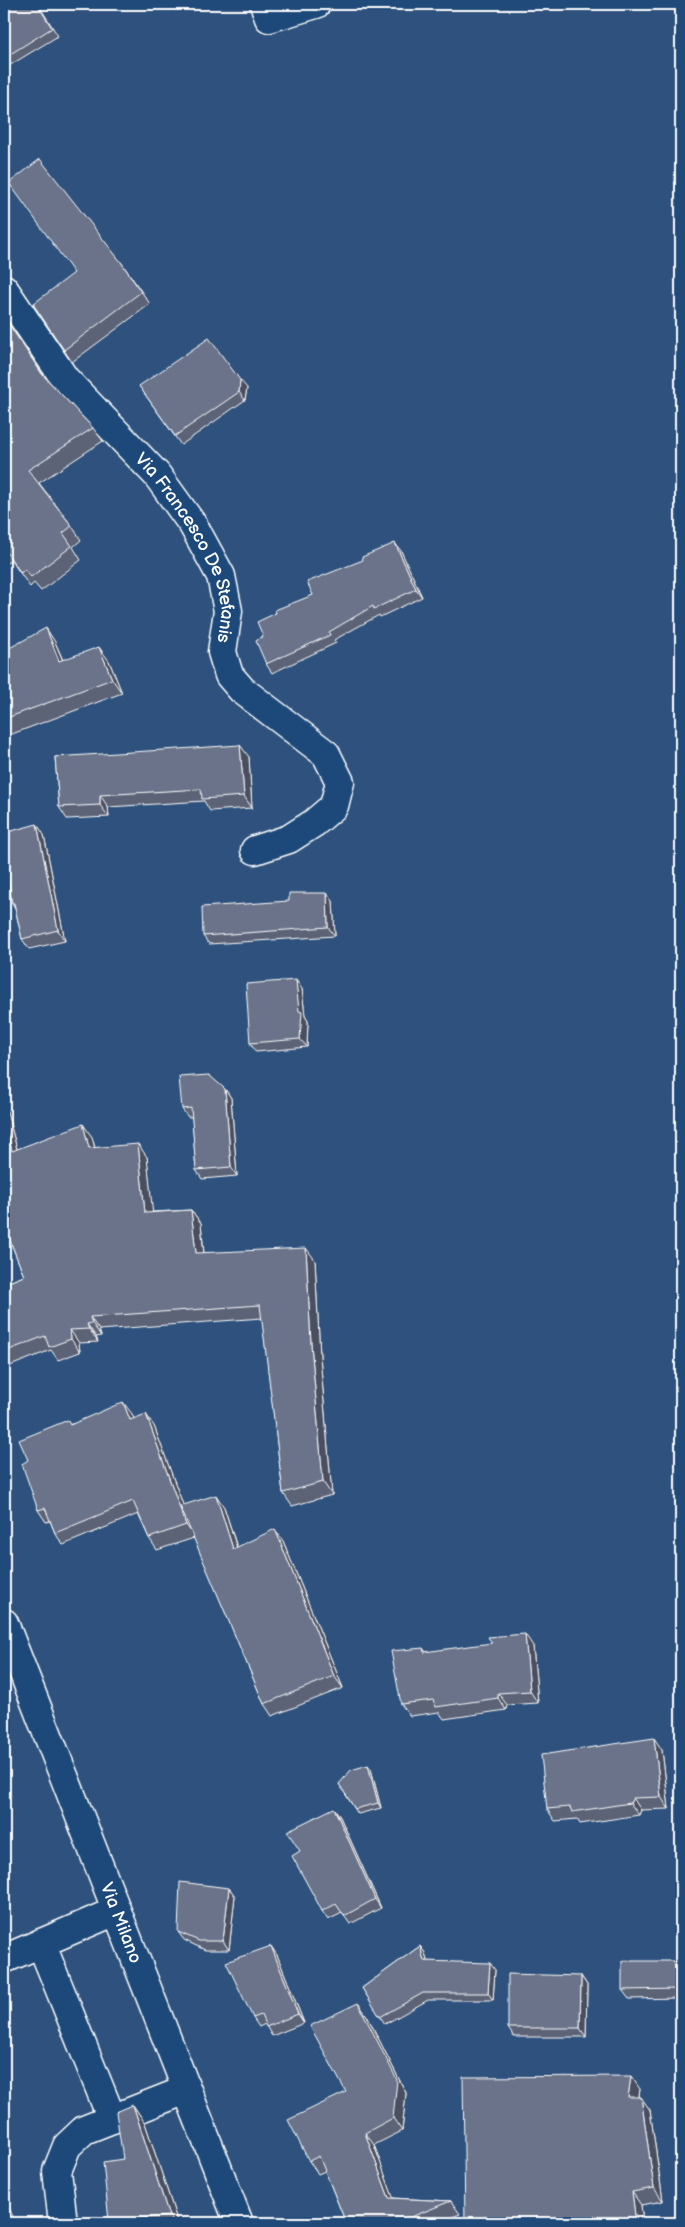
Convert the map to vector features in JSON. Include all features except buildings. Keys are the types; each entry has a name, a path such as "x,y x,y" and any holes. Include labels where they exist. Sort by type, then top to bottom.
{"street":[{"path":"264,4 269,18 316,4"},
{"name":"Via Francesco De Stefanis","path":"4,289 65,379 157,475 193,524 221,576 228,611 222,652 228,675 242,690 326,754 340,782 334,806 314,823 289,839 255,850"},
{"name":"Via Milano","path":"4,1622 238,2223"},
{"path":"4,1959 116,1911"},
{"path":"42,1942 112,2119"},
{"path":"63,2223 57,2171 66,2146 84,2130 186,2090"}]}
